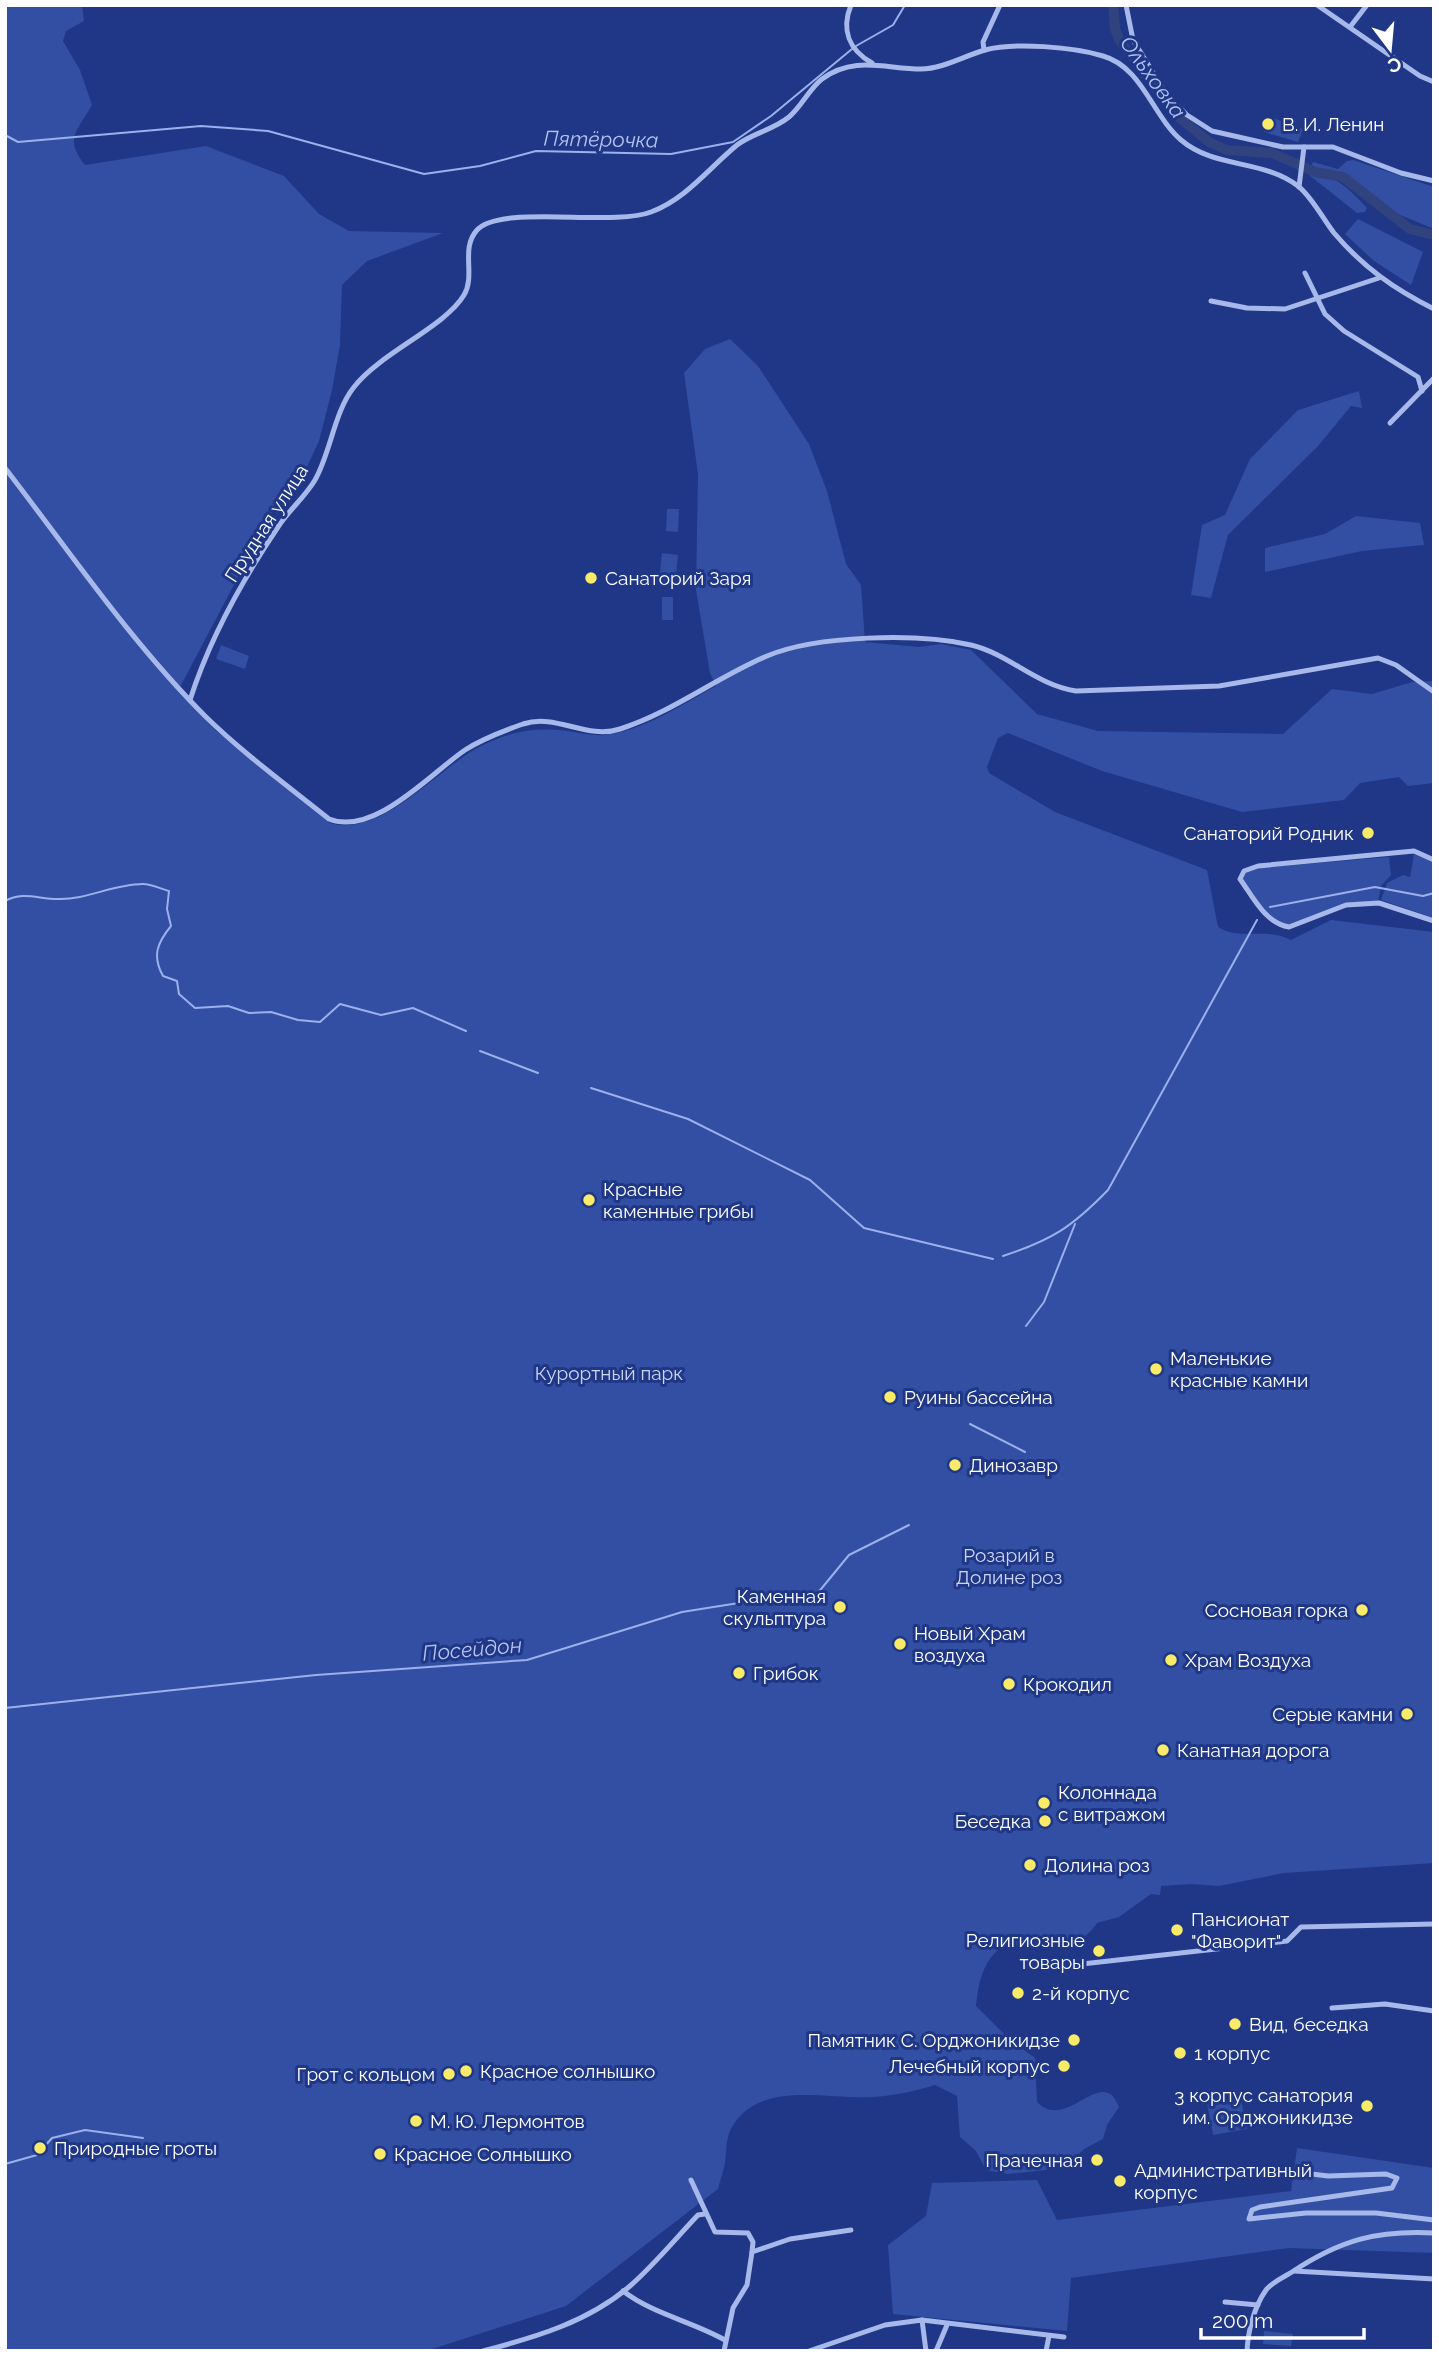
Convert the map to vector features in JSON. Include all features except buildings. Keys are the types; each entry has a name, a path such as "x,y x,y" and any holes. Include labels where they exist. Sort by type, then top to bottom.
{"street":[{"path":"851,5 845,23 849,40 856,52 872,62"},
{"path":"984,50 983,42 1000,5"},
{"path":"1126,5 1132,40 1167,95 1187,116 1212,131 1231,138 1283,147 1333,147 1401,173 1434,181"},
{"path":"1317,5 1420,76 1434,82"},
{"path":"1350,27 1367,5"},
{"name":"Прудная улица","path":"190,700 232,605 279,524 315,479 351,390 370,370 452,308 465,294 469,281 470,240 478,227 490,222 531,218 615,218 654,211 694,186 747,139 790,116 822,79 837,71 872,62 925,69 984,50 1004,47 1075,50 1115,60 1134,76 1163,122 1187,145 1213,158 1265,169 1300,187 1345,245 1379,278 1434,310"},
{"path":"1300,187 1304,147"},
{"path":"1305,273 1325,314 1344,331 1418,377 1422,391"},
{"path":"1211,301 1273,310 1316,300 1379,278"},
{"path":"1390,423 1434,378"},
{"path":"5,468 146,652 190,700 225,735 285,784 330,819 347,823 382,810 425,783 466,750 523,724 540,719 555,720 587,730 617,730 670,708 782,650 837,640 927,640 972,645 1002,658 1054,688 1076,691 1219,685 1378,658 1396,665 1434,692"},
{"path":"1433,860 1414,851 1258,866 1244,872 1240,879 1270,920 1279,926 1289,927 1346,905 1379,903 1434,921"},
{"path":"1073,1965 1287,1941 1301,1927 1434,1924"},
{"path":"1332,2008 1385,2004 1434,2011"},
{"path":"1287,2171 1328,2176 1386,2174 1397,2178 1392,2188 1259,2207 1252,2210 1249,2219 1306,2213 1376,2213 1434,2220"},
{"path":"691,2180 715,2232 752,2236 747,2285 733,2308 724,2340 724,2351"},
{"path":"483,2351 556,2330 624,2291 698,2215 705,2214"},
{"path":"752,2252 790,2239 851,2230"},
{"path":"1247,2351 1248,2335 1267,2288 1293,2271 1327,2251 1368,2236 1390,2232 1434,2234"},
{"path":"1293,2271 1434,2279"},
{"path":"624,2291 644,2307 691,2322 724,2340"},
{"path":"1225,2301 1258,2305"},
{"path":"809,2351 886,2325 932,2318 947,2325 1064,2337"},
{"path":"922,2320 926,2351"},
{"path":"936,2351 947,2325"},
{"path":"1046,2351 1049,2336"}],"green space":[{"name":"Курортный парк","path":"5,5 82,5 84,21 66,31 63,41 80,70 92,105 74,141 85,165 206,146 284,176 319,214 349,231 443,233 367,261 342,285 340,345 319,441 306,469 294,471 178,691 215,730 330,823 349,825 369,821 409,798 465,756 503,737 523,731 545,730 596,735 620,732 662,716 716,686 710,673 696,590 698,474 684,373 705,349 730,339 758,366 809,444 827,491 846,564 861,585 865,642 919,647 941,644 971,650 1037,714 1098,731 1283,734 1332,689 1372,694 1412,682 1434,681 1434,783 1408,786 1399,777 1360,783 1344,800 1242,812 1102,771 1008,733 998,738 987,767 989,773 1055,812 1207,870 1218,927 1227,931 1273,934 1291,940 1331,920 1434,932 1434,1863 1284,1873 1219,1886 1161,1886 1160,1895 1151,1894 1119,1917 1097,1923 1079,1940 1056,1947 1006,1944 998,1950 987,1963 976,2006 1008,2038 1035,2058 1037,2102 1048,2109 1060,2110 1103,2092 1112,2095 1119,2107 1107,2125 1103,2139 1084,2149 1068,2165 1008,2174 986,2170 976,2151 960,2137 957,2096 935,2085 880,2096 777,2097 760,2102 744,2112 732,2127 718,2189 566,2306 426,2351 5,2351"},
{"path":"1270,117 1303,129 1298,142 1264,132"},
{"path":"1353,160 1434,187 1434,229 1393,212 1348,176 1311,167 1313,162 1338,169 1347,161"},
{"path":"1309,175 1327,177 1342,184 1367,208 1365,212 1357,213"},
{"path":"1358,219 1423,252 1411,285 1374,261 1345,234"},
{"path":"1359,391 1362,408 1351,406 1318,446 1228,535 1211,598 1191,595 1202,525 1225,515 1250,459 1298,410"},
{"path":"667,509 679,509 678,532 666,531"},
{"path":"1356,516 1420,523 1424,545 1362,551 1265,572 1265,548 1325,534"},
{"path":"662,553 678,555 675,584 659,582"},
{"path":"662,597 673,597 673,620 662,620"},
{"path":"221,645 249,656 245,669 216,659"},
{"path":"1414,854 1434,862 1434,918 1381,900 1387,883 1403,875 1410,877"},
{"path":"1389,857 1391,875 1381,886 1378,902 1346,903 1289,925 1268,914 1242,879 1246,873 1259,868"},
{"path":"1241,2099 1247,2129 1213,2135 1207,2103"},
{"path":"1297,2148 1434,2168 1434,2253 1289,2248 1071,2278 1067,2331 893,2314 888,2245 926,2216 932,2183 1037,2180 1057,2220 1291,2191"},
{"path":"1264,2331 1293,2334 1291,2346 1263,2344"}],"waterway":[{"name":"Пятёрочка","path":"856,46 893,25 905,5"},
{"name":"Ольховка","path":"1113,5 1115,29 1120,41 1175,114 1209,142 1227,150 1272,153 1315,172 1343,177 1410,229 1434,235"},
{"name":"Пятёрочка","path":"5,135 18,142 201,126 268,131 424,174 480,166 536,151 671,154 733,142 771,116 852,49"},
{"path":"5,901 24,896 69,899 121,886 153,886 169,891 167,909 171,926 162,938 158,950 160,969 163,976 177,981 179,994 195,1008 228,1006 249,1013 271,1012 298,1020 320,1022 340,1004 381,1015 413,1008 466,1031"},
{"path":"1270,907 1375,887 1423,896 1434,893"},
{"path":"1003,1256 1060,1231 1108,1190 1257,920"},
{"path":"480,1051 538,1073"},
{"path":"591,1088 688,1119 810,1180 864,1228 993,1259"},
{"path":"1026,1326 1044,1302 1075,1224"},
{"path":"970,1424 1025,1452"},
{"name":"Посейдон","path":"5,1708 316,1675 527,1660 682,1612 771,1598 817,1594 849,1555 909,1525"},
{"path":"5,2164 37,2155 52,2138 85,2130 143,2138"}],"place":[{"name":"В. И. Ленин","path":"1268,124"},
{"name":"Санаторий Заря","path":"591,578"},
{"name":"Санаторий Родник","path":"1368,833"},
{"name":"Красные каменные грибы","path":"589,1200"},
{"name":"Маленькие красные камни","path":"1156,1369"},
{"name":"Руины бассейна","path":"890,1397"},
{"name":"Динозавр","path":"955,1465"},
{"name":"Каменная скульптура","path":"840,1607"},
{"name":"Сосновая горка","path":"1362,1610"},
{"name":"Новый Храм воздуха","path":"900,1644"},
{"name":"Храм Воздуха","path":"1171,1660"},
{"name":"Грибок","path":"739,1673"},
{"name":"Крокодил","path":"1009,1684"},
{"name":"Серые камни","path":"1407,1714"},
{"name":"Канатная дорога","path":"1163,1750"},
{"name":"Колоннада с витражом","path":"1044,1803"},
{"name":"Беседка","path":"1045,1821"},
{"name":"Долина роз","path":"1030,1865"},
{"name":"Пансионат \"Фаворит\"","path":"1177,1930"},
{"name":"Религиозные товары","path":"1099,1951"},
{"name":"2-й корпус","path":"1018,1993"},
{"name":"Вид, беседка","path":"1235,2024"},
{"name":"Памятник С. Орджоникидзе","path":"1074,2040"},
{"name":"1 корпус","path":"1180,2053"},
{"name":"Лечебный корпус","path":"1064,2066"},
{"name":"Красное солнышко","path":"466,2071"},
{"name":"Грот с кольцом","path":"449,2074"},
{"name":"3 корпус санатория им. Орджоникидзе","path":"1367,2106"},
{"name":"М. Ю. Лермонтов","path":"416,2121"},
{"name":"Природные гроты","path":"40,2148"},
{"name":"Красное Солнышко","path":"380,2154"},
{"name":"Прачечная","path":"1097,2160"},
{"name":"Административный корпус","path":"1120,2181"}],"park label":[{"name":"Розарий в Долине роз","path":"1009,1566"}]}
